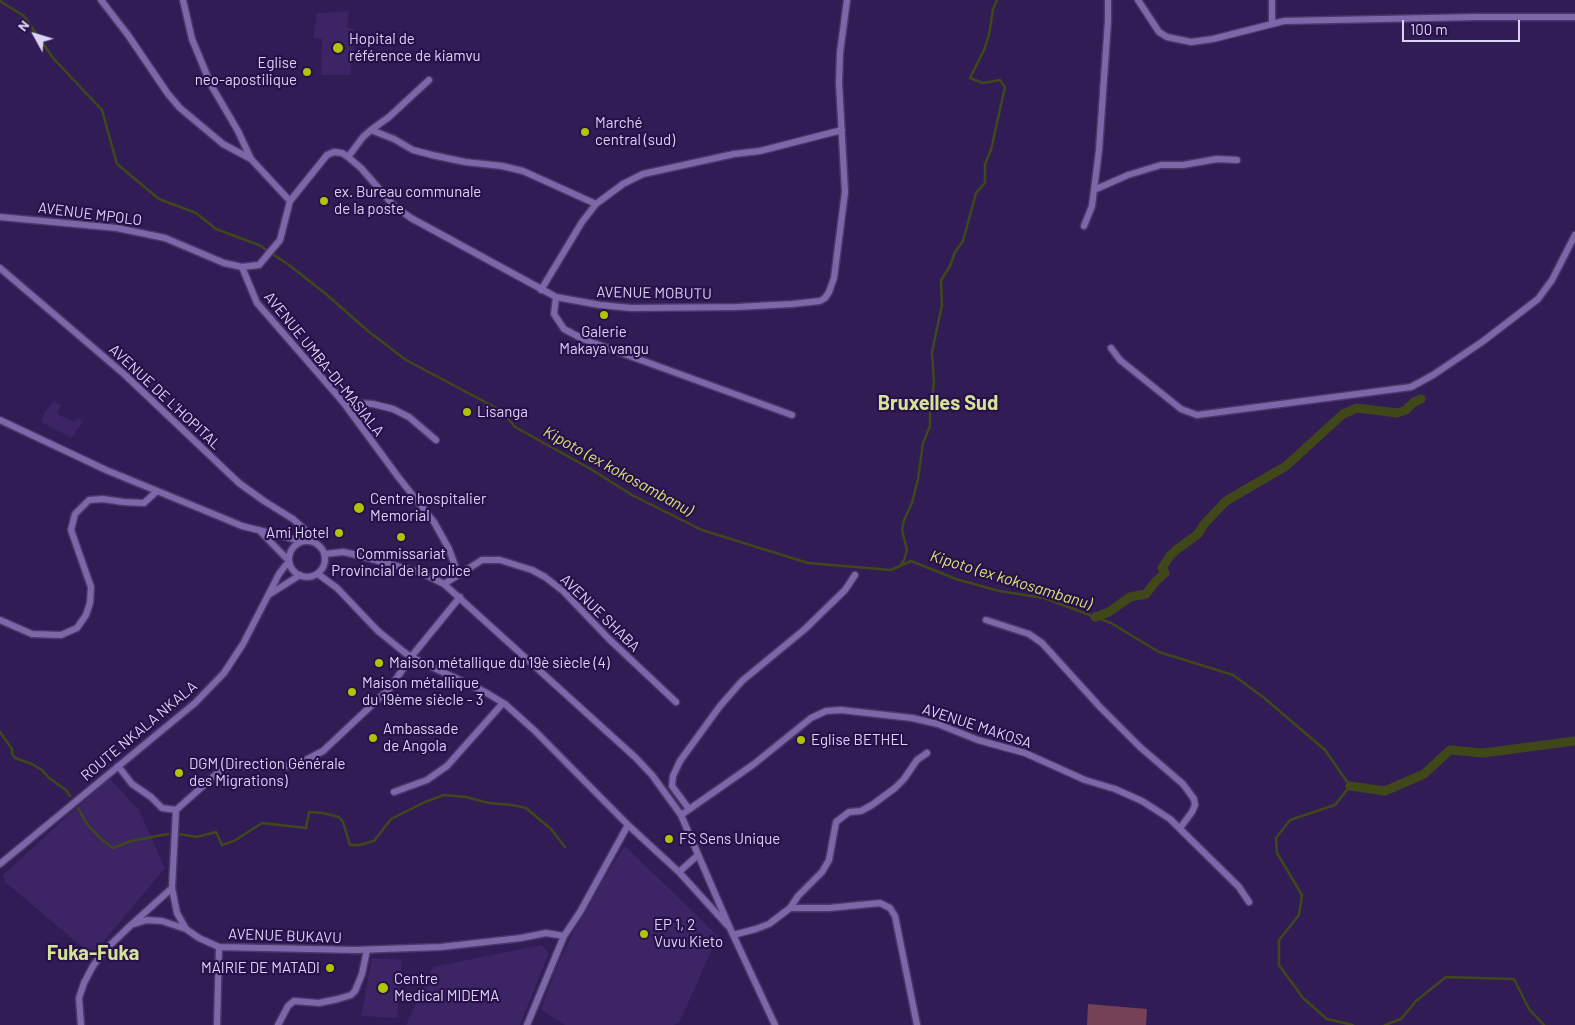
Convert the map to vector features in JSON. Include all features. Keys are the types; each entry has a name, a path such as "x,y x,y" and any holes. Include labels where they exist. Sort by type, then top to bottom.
{"street":[{"path":"101,0 180,108 223,144 251,159"},
{"path":"183,0 192,39 214,92 238,132 251,159 290,201 327,155 334,152 342,153 348,157 363,137 389,117 429,80"},
{"name":"AVENUE MOBUTU","path":"348,157 394,206 411,218 556,297 600,306 631,308 737,307 792,304 825,298 834,278 845,192 838,83 847,0"},
{"path":"1084,226 1092,206 1099,150 1108,0"},
{"path":"1138,0 1159,32 1167,38 1191,42 1213,39 1284,21 1458,17 1575,18"},
{"path":"1272,0 1272,24"},
{"path":"371,130 394,139 414,150 432,155 523,171 596,204"},
{"path":"541,290 582,222 596,204 623,184 643,174 734,154 760,151 842,130"},
{"path":"1094,190 1128,175 1161,165 1183,165 1217,159 1237,160"},
{"name":"AVENUE MPOLO","path":"0,217 126,229 165,238 224,263 242,267 259,265 280,240 290,201"},
{"path":"1111,348 1120,360 1181,409 1198,415 1411,386 1433,375 1482,342 1538,299 1552,280 1575,236"},
{"name":"AVENUE UMBA-DI-MASIALA","path":"242,267 257,303 343,402 398,478 434,522 449,550 458,574"},
{"name":"AVENUE DE L'HOPITAL","path":"0,268 124,374 239,484 293,519 313,541"},
{"path":"556,297 554,314 564,329 583,339 792,414"},
{"path":"343,402 373,404 393,409 409,417 436,440"},
{"path":"0,420 106,470 242,526 258,529 302,541 313,541 319,544 325,554 326,561 323,568 312,577 300,576 294,572 289,562 258,529"},
{"path":"0,620 32,634 61,635 77,628 86,615 90,602 91,587 71,530 75,514 89,500 103,499 144,503 157,491"},
{"path":"289,562 292,549 302,541"},
{"path":"325,554 343,552 357,555 422,572 444,584 636,758 652,775 681,815 733,935 775,1025"},
{"name":"AVENUE SHABA","path":"444,584 482,560 490,559 525,567 545,577 563,592 609,639 676,702"},
{"name":"ROUTE NKALA NKALA","path":"0,864 195,703 224,673 242,644 282,569 289,562"},
{"path":"318,574 337,588 389,642 411,657 485,692 503,703 535,731 628,825 679,872 729,926"},
{"path":"689,809 672,786 673,776 680,761 720,706 742,682 805,629 845,590 855,575"},
{"path":"269,595 300,576"},
{"path":"186,929 177,913 172,888 176,810 221,770 230,766 294,766 323,751 390,688 411,657 460,597"},
{"path":"986,620 1029,634 1042,643 1100,707 1140,747 1183,784 1194,799 1195,806 1180,828"},
{"path":"394,792 427,780 447,766 503,703"},
{"name":"AVENUE MAKOSA","path":"681,815 754,764 811,718 826,711 842,710 893,716 938,724 978,740 1025,753 1085,780 1115,789 1142,801 1161,812 1180,828 1239,887 1249,902"},
{"path":"733,935 756,930 769,924 790,908 798,896 822,872 829,860 836,822 849,812 861,810 872,805 895,788 917,760 927,753"},
{"path":"118,766 132,784 151,797 162,808 176,810"},
{"path":"527,1025 564,936 580,912 628,825"},
{"path":"679,872 698,855"},
{"path":"81,1025 79,998 93,966 104,951 172,888"},
{"path":"790,908 829,908 880,903 890,908 895,916 917,1025"},
{"name":"AVENUE BUKAVU","path":"131,925 147,920 162,922 186,929 200,938 219,946 367,950 441,948 546,933 564,936"},
{"path":"217,1025 219,946"},
{"path":"278,1025 288,1006 294,1001 319,1003 351,995 355,991 362,974 367,950"}],"shaded area":[{"name":"Hopital de référence de kiamvu","path":"349,11 347,27 354,29 350,75 321,75 322,39 313,38 317,13"},
{"path":"54,401 61,405 57,414 74,422 77,418 83,421 72,438 41,422 45,412"},
{"path":"109,778 139,810 165,868 92,955 5,882 3,875"},
{"name":"EP 1, 2 Vuvu Kieto","path":"625,846 718,936 680,1021 674,1025 565,1025 541,1010 556,968 574,931"},
{"path":"541,945 549,953 520,1025 406,1025 433,967"},
{"name":"Centre Medical MIDEMA","path":"372,958 402,960 397,1018 361,1016"},
{"path":"1088,1004 1147,1009 1146,1025 1087,1025"}],"waterway":[{"path":"900,566 907,550 902,530 904,520 912,503 918,479 923,443 930,426 934,383 932,352 942,305 941,280 950,266 955,252 963,241 976,193 985,183 985,164 991,150 1005,87 1000,80 983,83 970,78 984,50 989,35 993,9 997,0"},
{"name":"Kipoto (ex kokosambanu)","path":"0,1 24,16 53,58 102,110 117,164 159,199 196,213 216,229 259,245 289,265 406,360 502,411 515,427 589,468 632,495 702,530 808,563 891,570 911,561 956,579 999,591 1044,598 1111,623 1159,652 1233,675 1263,697 1325,750 1350,786 1335,805 1290,820 1276,838 1277,853 1302,895 1299,915 1279,940 1279,965 1303,998 1327,1019 1353,1025"},
{"path":"1095,617 1109,612 1130,597 1146,594 1165,573 1162,568 1170,556 1198,534 1205,523 1226,501 1286,466 1343,414 1357,408 1397,413 1406,410 1414,402 1421,399"},
{"path":"0,732 12,749 12,754 15,758 42,770 49,778 66,790 70,796"},
{"path":"1350,786 1385,791 1424,774 1450,750 1483,753 1575,741"},
{"path":"179,834 197,837 216,832 222,845 234,841 262,823 306,828 309,812 339,817 343,822 350,845 359,845 374,841 391,819 444,795 526,808 551,829 565,847"},
{"path":"78,808 87,824 102,840 113,848 131,841 168,834"},
{"name":"Kipoto (ex kokosambanu)","path":"1385,1025 1401,1019 1416,1001 1446,977 1514,979 1529,1009 1544,1025"}],"place":[{"name":"Hopital de référence de kiamvu","path":"338,48"},
{"name":"Eglise neo-apostilique","path":"307,72"},
{"name":"Marché central (sud)","path":"585,132"},
{"name":"ex. Bureau communale de la poste","path":"324,201"},
{"name":"Galerie Makaya vangu","path":"604,315"},
{"name":"Lisanga","path":"467,412"},
{"name":"Centre hospitalier Memorial","path":"359,508"},
{"name":"Ami Hotel","path":"339,533"},
{"name":"Commissariat Provincial de la police","path":"401,537"},
{"name":"Maison métallique du 19è siècle (4)","path":"379,663"},
{"name":"Maison métallique du 19ème siècle - 3","path":"352,692"},
{"name":"Ambassade de Angola","path":"373,738"},
{"name":"Eglise BETHEL","path":"801,740"},
{"name":"DGM (Direction Générale des Migrations)","path":"179,773"},
{"name":"FS Sens Unique","path":"669,839"},
{"name":"EP 1, 2 Vuvu Kieto","path":"644,934"},
{"name":"MAIRIE DE MATADI","path":"330,968"},
{"name":"Centre Medical MIDEMA","path":"383,988"}],"district":[{"name":"Bruxelles Sud","path":"938,403"},
{"name":"Fuka-Fuka","path":"93,953"}]}
